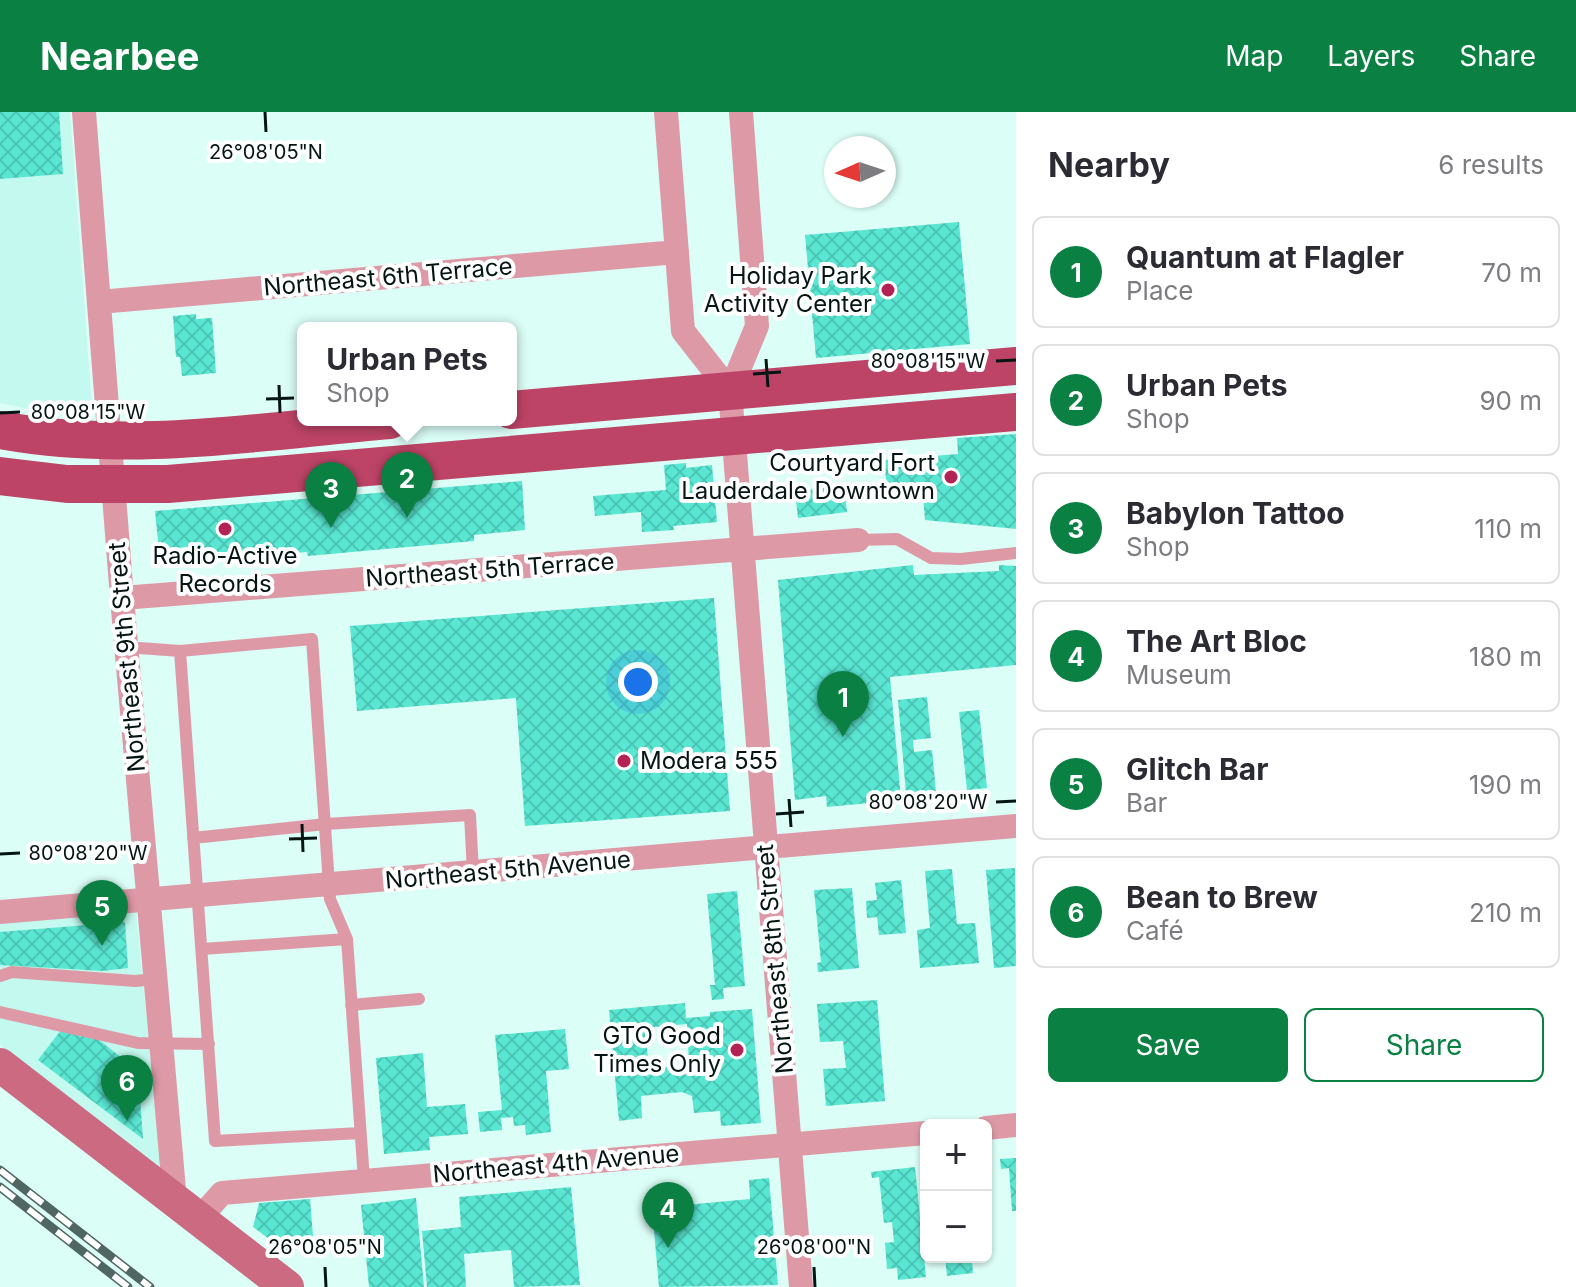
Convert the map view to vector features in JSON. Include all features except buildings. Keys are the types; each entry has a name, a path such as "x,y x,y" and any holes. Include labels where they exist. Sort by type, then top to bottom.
{"main road":[{"path":"517,409 1016,366"},
{"path":"0,476 113,486 183,482 1016,412"},
{"path":"0,430 55,438 156,440 320,426"}],"street":[{"name":"Northeast 9th Street","path":"84,112 160,1044 186,1211"},
{"path":"666,112 683,331 730,391"},
{"name":"Northeast 8th Street","path":"741,112 757,326 730,391 740,551 801,1287"},
{"name":"Northeast 6th Terrace","path":"99,302 677,252"},
{"name":"Northeast 5th Terrace","path":"122,598 858,540"},
{"name":"Northeast 5th Avenue","path":"0,912 1016,826"},
{"path":"0,1065 287,1287"},
{"path":"992,1127 1016,1125"},
{"name":"Northeast 4th Avenue","path":"186,1211 222,1193 920,1133"}],"lane":[{"path":"858,540 897,539 931,558 961,559 1016,553"},
{"path":"126,647 180,651 312,639 330,899 347,939 364,1180"},
{"path":"180,651 215,1141 360,1133"},
{"path":"193,838 326,824 470,815 473,872"},
{"path":"202,949 347,939"},
{"path":"0,976 12,972 135,981 155,979"},
{"path":"351,1005 419,999"},
{"path":"0,1012 138,1043 209,1044"}],"shaded area":[{"path":"0,112 70,112 93,422 0,403"},
{"path":"136,911 162,1176 0,1045 0,924"}],"railway":[{"path":"0,1170 150,1287"},
{"path":"0,1187 128,1287"}],"place":[{"name":"Holiday Park Activity Center","path":"888,290"},
{"name":"Courtyard Fort Lauderdale Downtown","path":"951,477"},
{"name":"Urban Pets","path":"407,518"},
{"name":"Babylon Tattoo","path":"331,528"},
{"name":"Radio-Active Records","path":"225,529"},
{"name":"Quantum at Flagler","path":"843,737"},
{"name":"Modera 555","path":"624,761"},
{"name":"Glitch Bar","path":"102,946"},
{"name":"GTO Good Times Only","path":"737,1050"},
{"name":"Bean to Brew","path":"127,1121"},
{"name":"The Art Bloc","path":"668,1248"}]}
